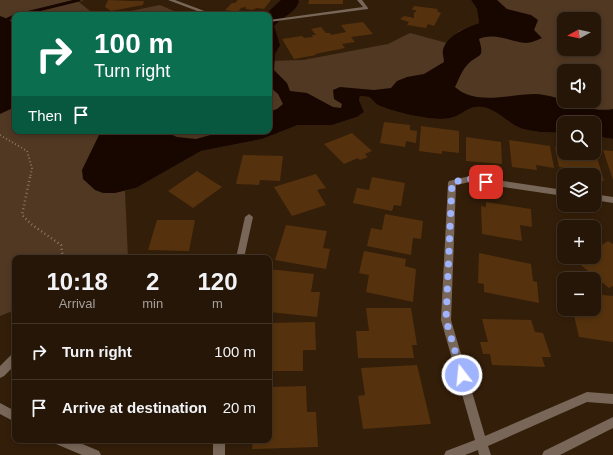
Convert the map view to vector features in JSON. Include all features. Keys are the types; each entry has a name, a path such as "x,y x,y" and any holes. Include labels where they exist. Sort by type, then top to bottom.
{"street":[{"path":"170,0 204,12"},
{"path":"272,21 282,21 366,8 359,0"},
{"path":"485,455 446,320 452,182 470,179 557,192"},
{"path":"601,198 613,200"},
{"path":"241,255 248,217"},
{"path":"0,373 12,361"},
{"path":"450,455 482,443 588,397 613,399"},
{"path":"0,408 12,415"},
{"path":"548,455 613,422"},
{"path":"67,443 95,455"},
{"path":"219,443 219,455"}],"path":[{"path":"0,134 27,151 32,168 22,215 26,222 61,246 64,255"}],"shaded area":[{"path":"0,0 84,0 79,2 91,12 12,12 12,134 272,134 272,61 303,60 388,44 410,33 447,43 459,31 479,23 477,9 471,0 613,0 613,139 601,137 601,116 557,116 557,133 535,131 518,127 496,112 481,107 469,109 454,117 434,119 393,111 378,105 369,97 360,96 359,100 364,112 357,117 332,125 298,125 262,139 201,151 136,188 125,191 128,255 12,255 12,311 0,316"},
{"path":"281,0 298,0 299,2 295,9 274,26 280,45 275,54 274,70 287,83 290,91 307,93 333,107 341,108 342,104 334,99 333,90 340,87 374,90 391,88 397,81 407,77 424,74 444,62 443,50 448,40 468,27 479,23 477,9 471,0 497,0 507,9 531,15 538,20 534,30 542,38 526,43 497,37 485,37 479,39 481,46 480,55 466,66 455,87 463,93 483,98 535,94 557,98 557,108 613,109 613,139 601,137 601,116 557,116 557,133 535,131 518,127 496,112 481,107 469,109 454,117 434,119 393,111 378,105 369,97 360,96 359,100 364,112 357,117 332,125 298,125 262,139 201,151 136,188 115,193 103,193 95,190 83,179 82,170 100,134 170,134 177,137 196,139 214,134 272,134 272,111 283,104 278,94 272,89 272,12 269,11"},
{"path":"160,5 176,12 126,12"},
{"path":"0,16 12,22 12,108 0,114"}],"building":[{"path":"108,0 144,1 143,5 111,11 105,7"},
{"path":"238,0 271,0 264,9 257,8 252,10 246,9 246,7 241,8 238,12 225,10 232,3 235,3"},
{"path":"309,0 343,0 343,4 308,4"},
{"path":"414,6 438,9 437,11 441,13 434,26 428,24 426,28 407,25 409,22 400,19 404,16 414,18 414,13 417,10 412,10"},
{"path":"363,22 373,34 351,37 355,42 342,44 345,48 315,54 316,55 294,59 282,39 302,36 304,38 313,37 312,35 316,35 311,29 321,27 326,33 330,33 331,35 346,32 341,25"},
{"path":"384,122 410,125 410,130 417,131 416,143 406,141 405,147 380,143"},
{"path":"421,126 459,131 459,153 442,151 442,154 419,151"},
{"path":"352,133 372,151 365,154 368,157 360,160 358,158 344,164 324,144"},
{"path":"466,137 501,142 502,164 466,161"},
{"path":"509,140 550,146 554,168 536,165 537,170 512,167"},
{"path":"603,150 613,151 613,180"},
{"path":"243,155 283,156 280,181 260,180 259,185 236,184"},
{"path":"558,160 598,160 600,168 565,168 559,167"},
{"path":"197,171 222,187 193,208 168,191"},
{"path":"601,171 604,181 601,181"},
{"path":"316,174 326,188 317,190 326,205 292,216 274,187"},
{"path":"372,177 405,183 401,206 394,205 392,211 353,203 357,188 369,190"},
{"path":"486,202 531,209 532,227 520,225 522,241 482,234 481,206 486,207"},
{"path":"385,214 423,221 421,239 413,238 411,255 367,246 371,228 382,230"},
{"path":"157,220 195,220 189,251 148,250"},
{"path":"286,225 327,231 323,248 330,249 326,269 275,260"},
{"path":"608,241 613,244 613,286 609,288 601,281 601,272 589,272 580,264 601,264 601,246"},
{"path":"364,251 406,259 405,266 416,269 413,302 366,292 369,275 359,273"},
{"path":"479,253 531,264 533,281 537,282 539,303 484,292 484,284 478,283"},
{"path":"272,269 314,274 311,292 320,292 317,317 272,312"},
{"path":"601,295 613,296 613,342 579,337 574,316 601,316"},
{"path":"366,308 411,308 417,345 412,345 414,358 358,358 356,331 369,331"},
{"path":"482,319 531,320 535,332 543,333 551,357 542,357 545,367 492,365 490,354 483,354 480,342 488,342"},
{"path":"315,322 316,350 303,350 303,371 272,371 272,323"},
{"path":"417,365 431,424 363,429 358,396 365,395 361,368"},
{"path":"306,386 307,412 316,412 318,447 252,449 253,443 272,443 272,387"}],"waterway":[{"path":"30,12 79,0"},
{"path":"8,19 12,17"}],"route":[{"path":"462,375 446,320 452,182 470,179 486,182"}]}
